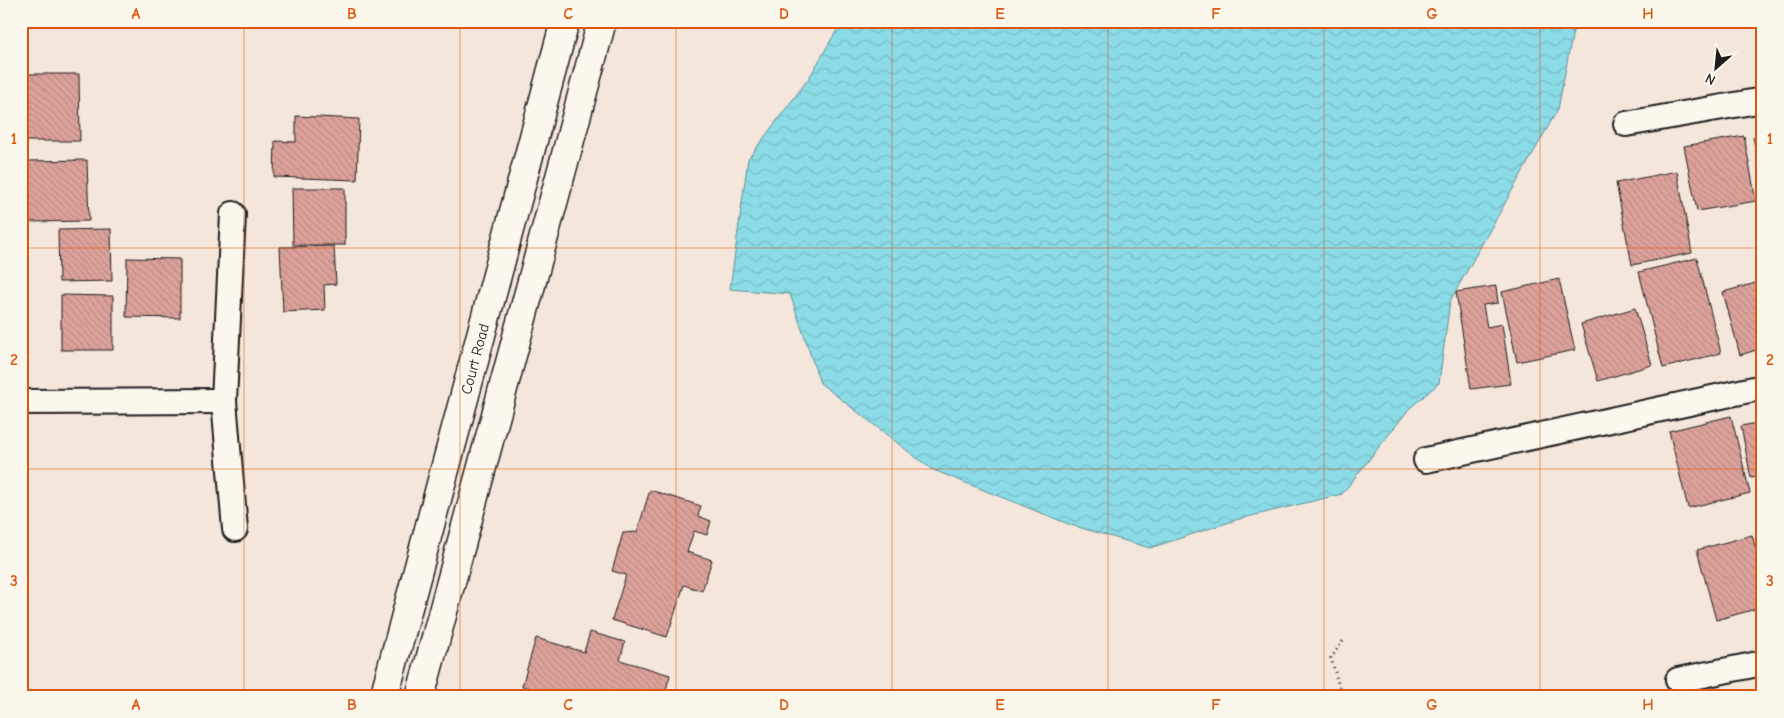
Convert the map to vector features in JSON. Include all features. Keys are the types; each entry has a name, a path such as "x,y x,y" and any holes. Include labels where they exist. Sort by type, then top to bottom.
{"main road":[{"name":"Court Road","path":"384,697 565,21"},
{"path":"420,697 602,21"}],"street":[{"path":"1626,124 1763,100"},
{"path":"232,214 224,401 236,529"},
{"path":"1426,460 1763,387"},
{"path":"21,402 224,401"},
{"path":"1678,680 1763,663"}],"path":[{"path":"1342,697 1331,658 1345,638"}],"water":[{"path":"842,21 1575,21 1558,109 1450,301 1439,383 1409,409 1342,494 1239,519 1150,548 1071,525 931,469 820,383 790,294 730,289 748,159 809,78"}],"building":[{"path":"24,74 79,74 80,141 25,141"},
{"path":"296,116 359,119 357,180 274,177 275,141 296,142"},
{"path":"1763,135 1763,188 1753,137"},
{"path":"1744,136 1756,201 1697,211 1684,146"},
{"path":"87,160 89,221 27,222 26,161"},
{"path":"1677,171 1692,253 1632,265 1616,183"},
{"path":"292,188 345,188 345,245 293,245"},
{"path":"111,229 112,281 59,282 58,230"},
{"path":"334,246 336,284 324,285 325,310 283,312 280,247"},
{"path":"127,258 180,259 180,318 126,317"},
{"path":"1697,258 1721,353 1663,368 1639,272"},
{"path":"1559,279 1575,350 1517,362 1502,292"},
{"path":"1763,281 1763,348 1740,355 1723,292"},
{"path":"1496,286 1498,303 1483,305 1487,327 1502,324 1511,384 1471,389 1456,292"},
{"path":"61,295 113,296 113,350 61,350"},
{"path":"1635,308 1652,365 1598,381 1581,324"},
{"path":"1731,416 1750,493 1688,508 1669,431"},
{"path":"1763,422 1763,476 1751,478 1741,426"},
{"path":"650,490 701,506 698,516 711,521 707,535 694,531 687,552 712,560 702,591 684,585 667,637 612,620 626,575 612,571 623,533 637,532"},
{"path":"1752,535 1763,575 1763,607 1716,620 1697,550"},
{"path":"590,632 625,642 620,660 670,675 664,697 557,697 522,686 536,638 584,652"}]}
